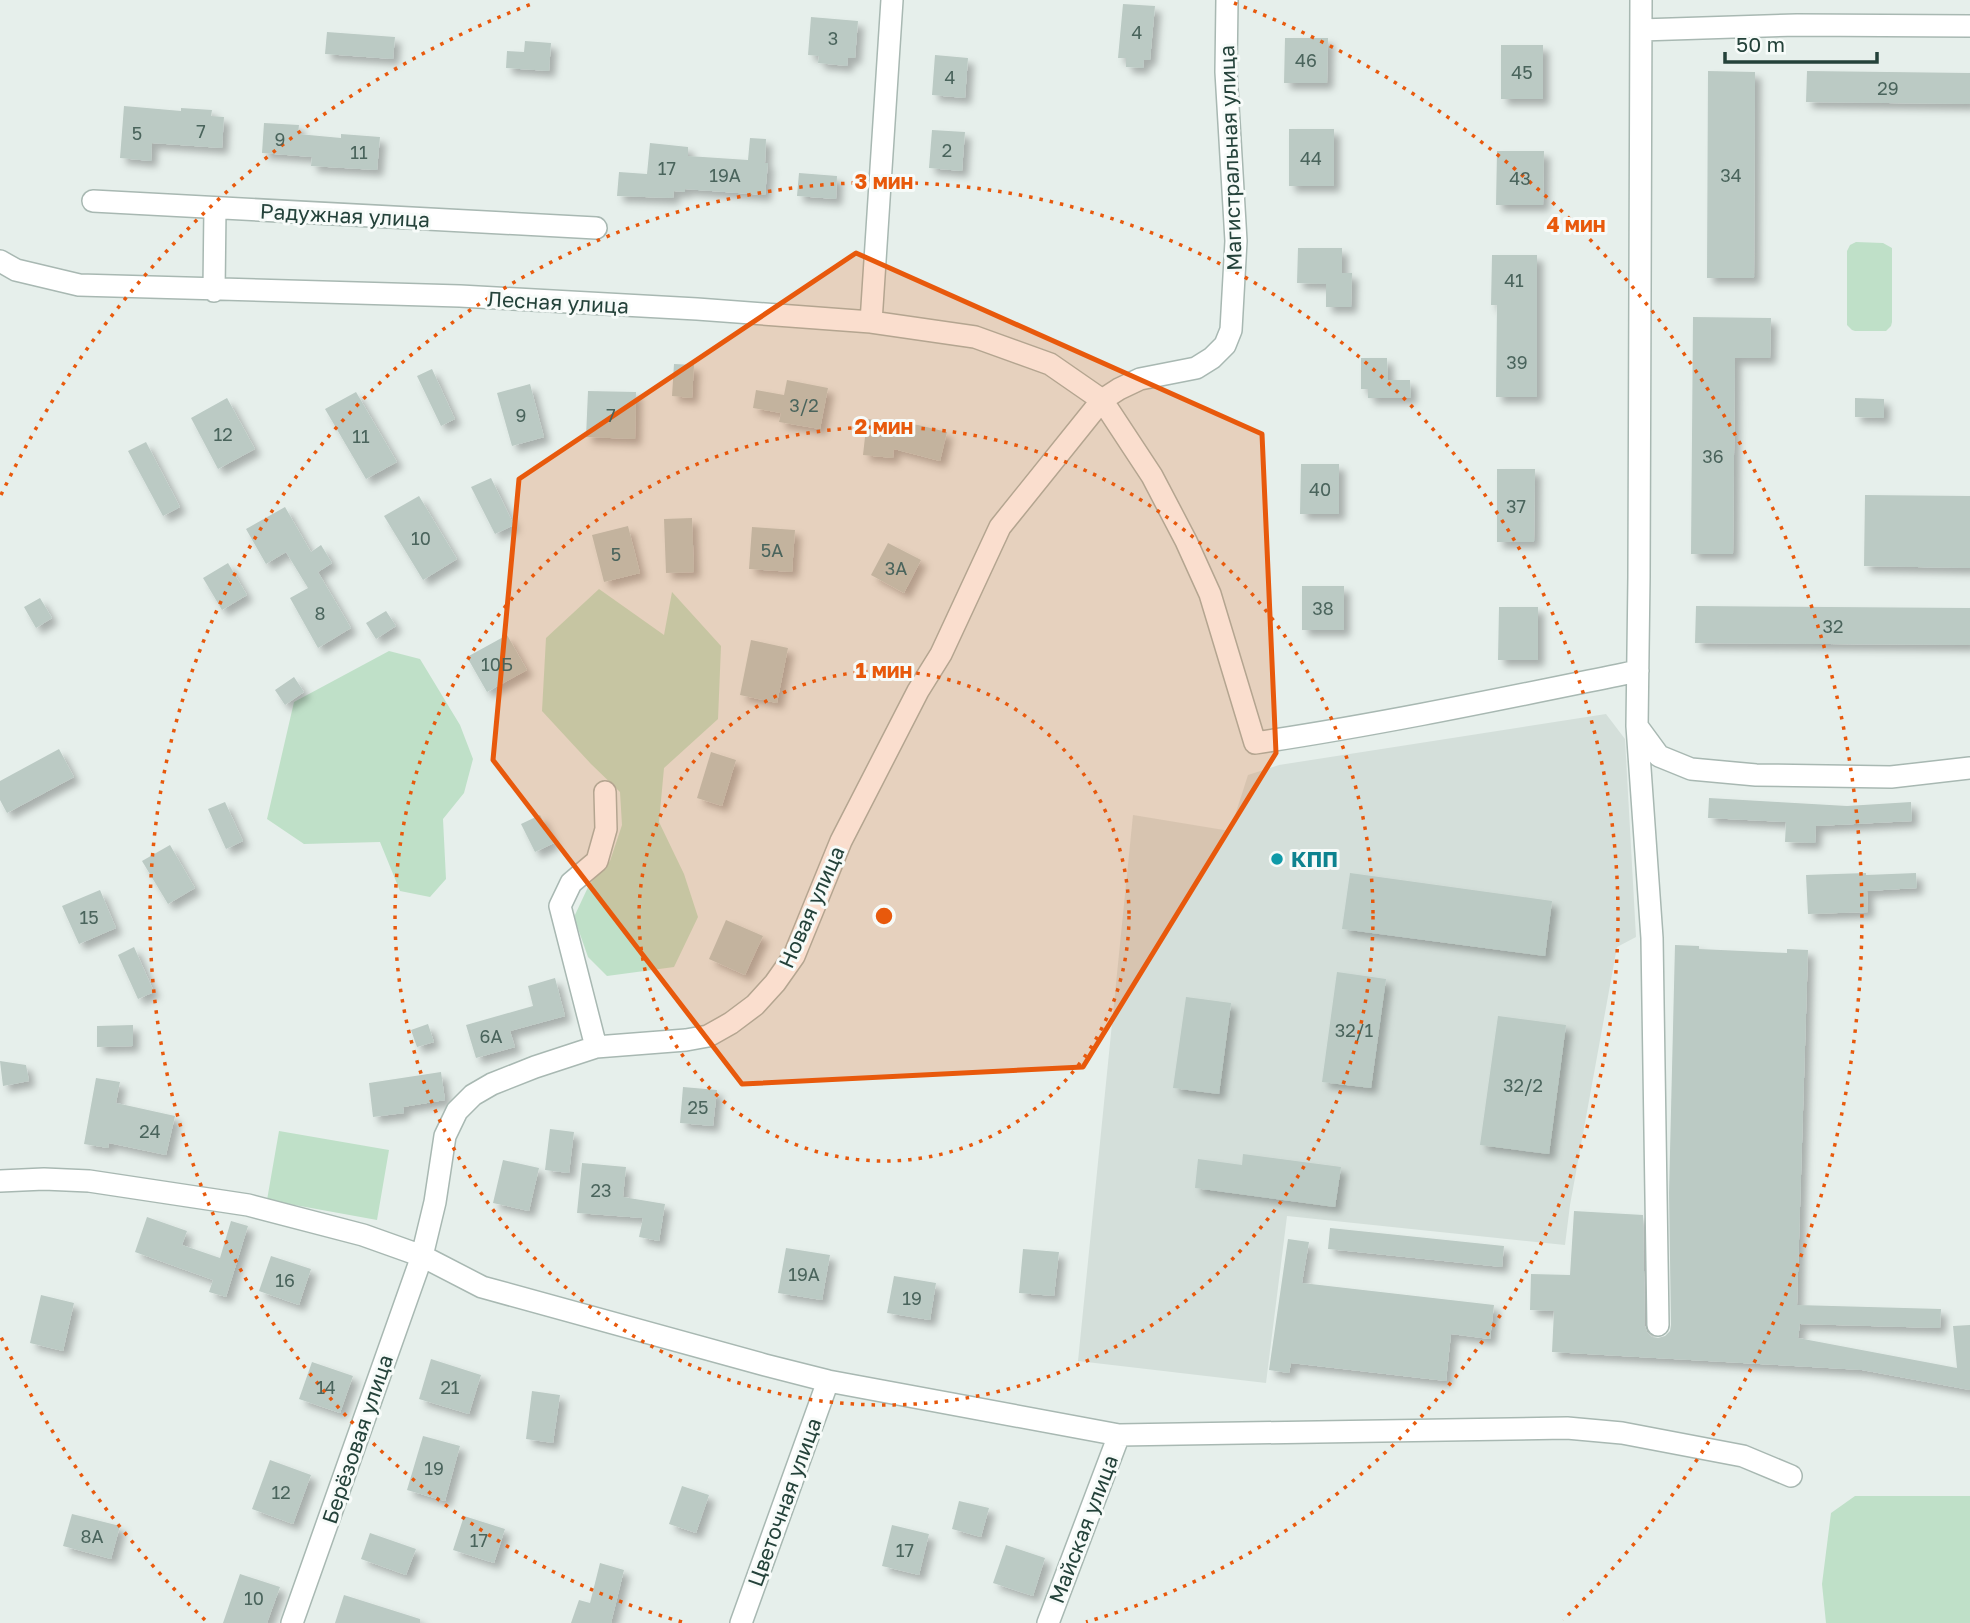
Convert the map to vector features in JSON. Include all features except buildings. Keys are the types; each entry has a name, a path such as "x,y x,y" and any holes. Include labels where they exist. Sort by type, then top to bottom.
{"street":[{"path":"872,322 892,0"},
{"name":"Магистральная улица","path":"1102,400 1139,379 1196,368 1212,358 1225,345 1231,330 1236,241 1226,72 1227,0"},
{"path":"1641,0 1637,726 1652,938 1658,1325"},
{"path":"1641,30 1797,25 1970,26"},
{"name":"Радужная улица","path":"93,201 596,228"},
{"path":"214,290 215,208"},
{"name":"Лесная улица","path":"0,261 16,270 79,285 460,296 872,322 975,337 1049,364 1102,400"},
{"path":"1102,400 1152,476 1205,583 1255,743 1410,717 1638,671"},
{"name":"Новая улица","path":"422,1256 435,1202 445,1136 457,1111 473,1094 535,1067 596,1047 708,1036 755,1005 775,983 794,956 841,841 918,691 941,654 1000,527 1102,400"},
{"path":"1637,726 1659,756 1691,769 1756,775 1891,777 1970,768"},
{"path":"596,1047 560,906 571,883 597,861 606,829 605,792"},
{"path":"0,1181 89,1181 248,1205 363,1235 422,1256 482,1287 828,1381 1119,1435 1567,1428 1622,1433 1743,1456 1791,1476"},
{"name":"Берёзовая улица","path":"292,1623 422,1256"},
{"name":"Цветочная улица","path":"741,1623 828,1381"},
{"name":"Майская улица","path":"1048,1623 1119,1435"}],"highlighted area":[{"path":"856,253 1262,434 1276,753 1083,1067 742,1084 493,760 519,479"}],"shaded area":[{"path":"1606,714 1625,739 1636,937 1617,947 1565,1245 1287,1216 1266,1383 1078,1361 1133,815 1230,831 1248,775 1279,765"}],"green space":[{"path":"1856,242 1883,243 1892,248 1892,322 1886,331 1855,331 1847,325 1847,251 1850,245"},
{"path":"599,589 664,635 672,592 721,646 718,719 664,768 659,822 684,874 698,917 674,967 607,976 588,957 574,917 589,885 610,861 622,825 620,792 542,711 546,638"},
{"path":"389,651 420,659 460,725 473,759 464,793 443,819 446,879 430,897 400,891 380,842 304,844 267,819 294,702"},
{"path":"279,1131 389,1150 377,1220 267,1200"},
{"path":"1855,1496 1970,1496 1970,1623 1826,1623 1822,1584 1831,1513"}],"place":[{"name":"КПП","path":"1277,859"}]}
